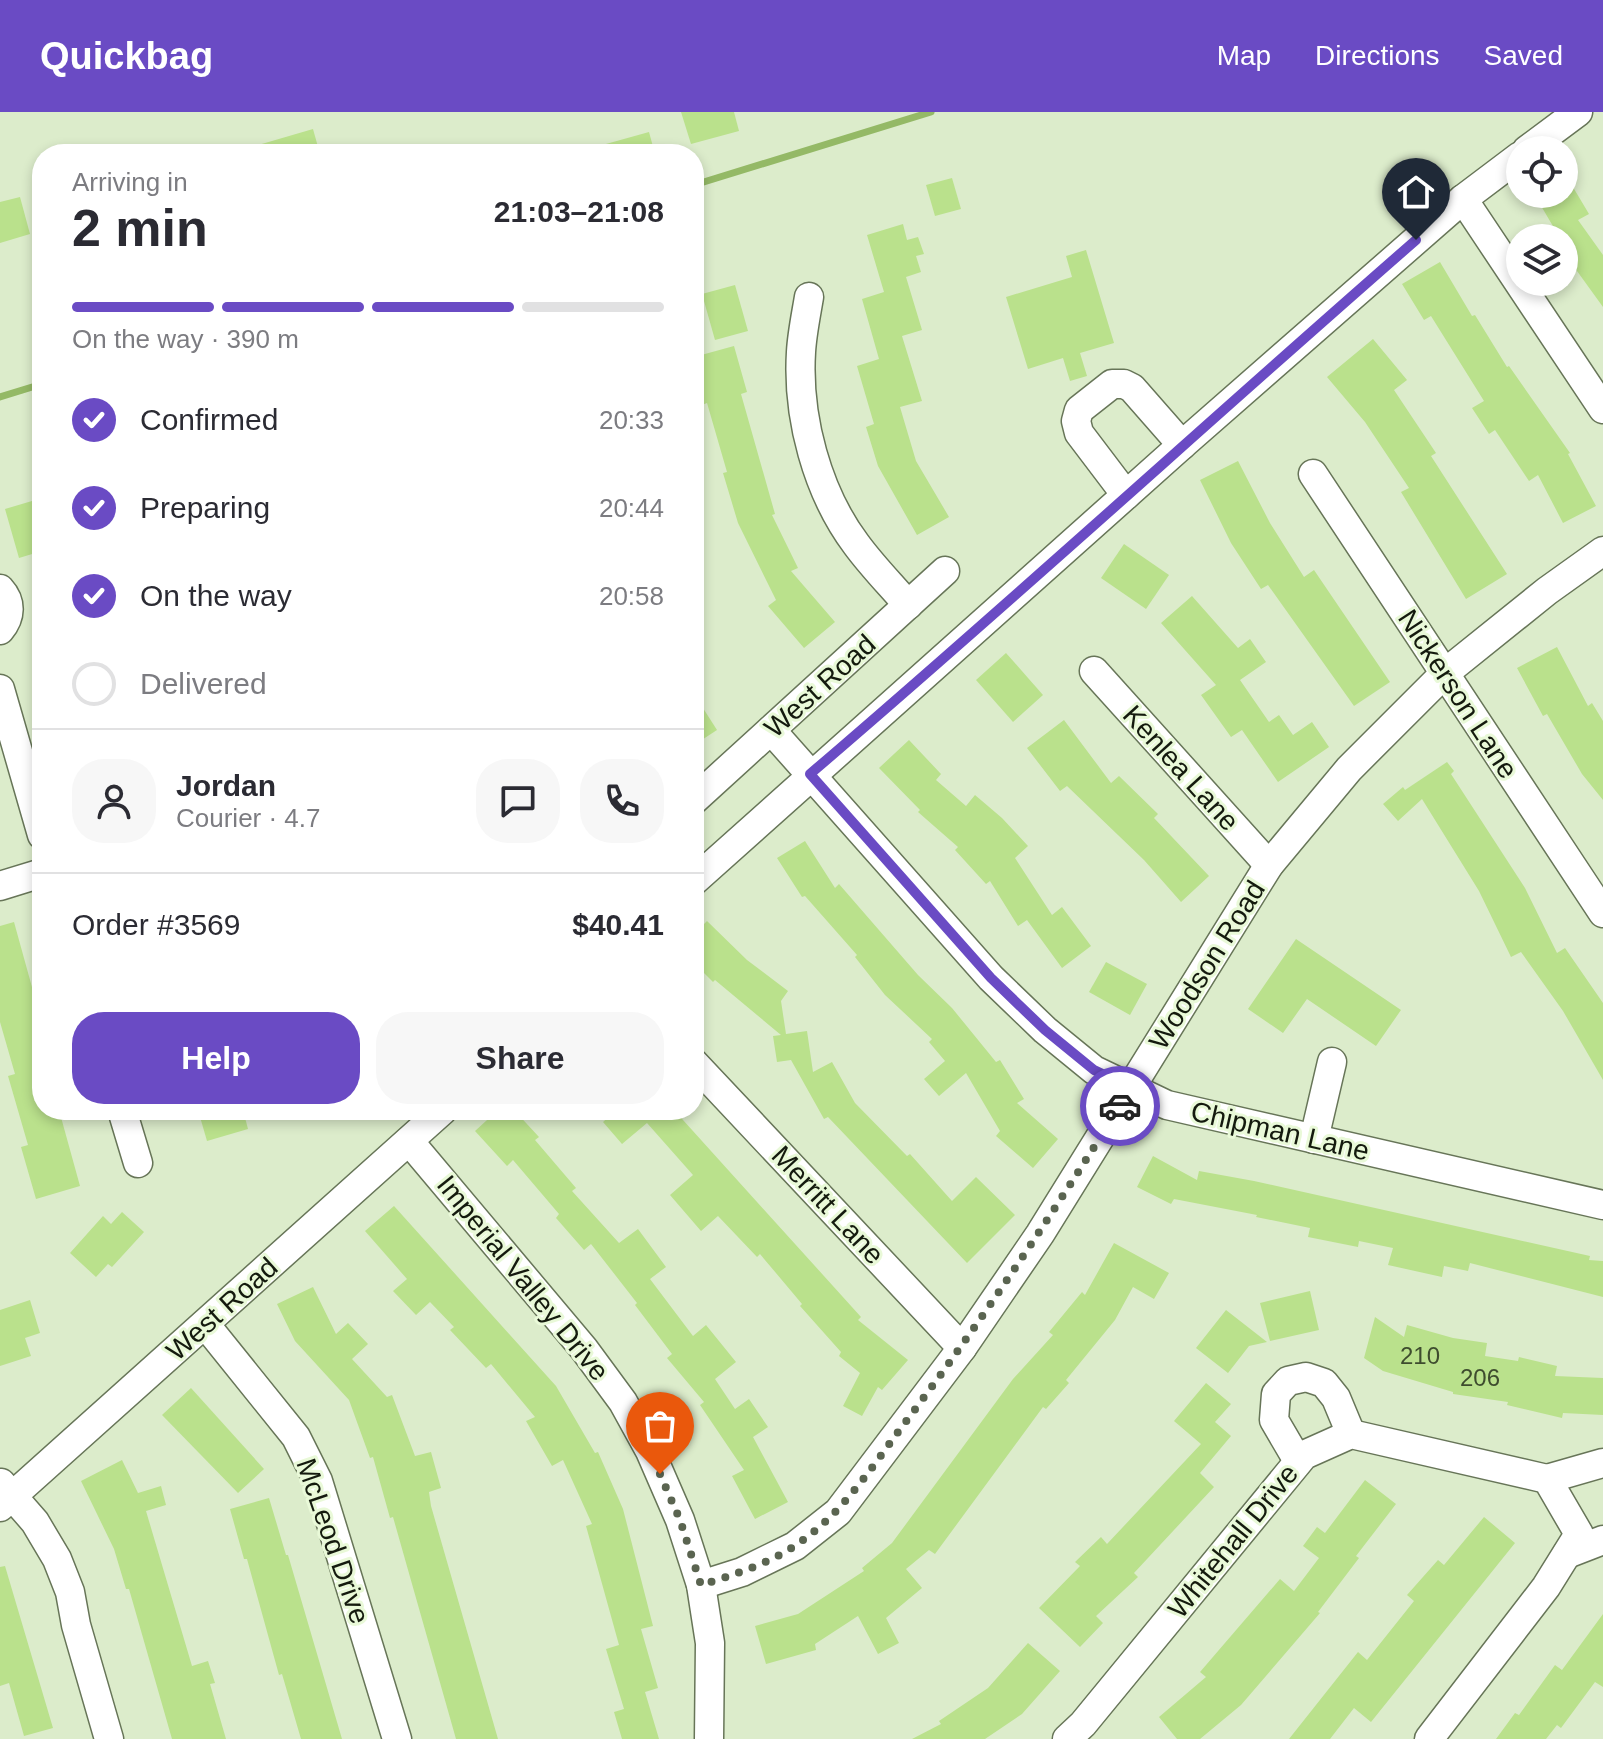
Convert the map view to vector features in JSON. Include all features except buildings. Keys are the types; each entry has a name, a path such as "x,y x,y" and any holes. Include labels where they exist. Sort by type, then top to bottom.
{"street":[{"path":"1546,136 1578,112"},
{"path":"704,872 1182,445 1463,199 1506,167"},
{"path":"1463,199 1603,409"},
{"path":"809,297 801,353 803,410 814,458 830,498 854,543 908,605"},
{"path":"1126,495 1079,433 1076,421 1079,410 1112,384 1124,384 1132,388 1182,445"},
{"name":"Nickerson Lane","path":"1313,474 1603,913"},
{"name":"Woodson Road","path":"701,1585 742,1572 795,1546 838,1512 962,1348 1040,1234 1269,865 1349,769 1445,673 1547,591 1603,551"},
{"name":"West Road","path":"704,791 945,571"},
{"path":"0,589 8,601 9,611 0,630"},
{"name":"Kenlea Lane","path":"1094,671 1269,865"},
{"path":"0,689 32,800"},
{"name":"Chipman Lane","path":"771,730 991,978 1034,1020 1094,1070 1167,1105 1603,1205"},
{"path":"0,886 32,876"},
{"path":"1314,1139 1332,1062"},
{"name":"Merritt Lane","path":"704,1074 962,1348"},
{"path":"125,1120 138,1163"},
{"name":"West Road","path":"4,1495 205,1324 432,1120"},
{"name":"Imperial Valley Drive","path":"409,1141 548,1303 623,1402 650,1451 680,1520 701,1585 710,1643 709,1739"},
{"name":"McLeod Drive","path":"205,1324 296,1437 318,1481 397,1739"},
{"path":"1298,1461 1274,1420 1276,1394 1288,1381 1306,1377 1324,1383 1336,1398 1351,1434 1547,1479 1603,1463"},
{"name":"Whitehall Drive","path":"1067,1739 1083,1724 1298,1461 1304,1455 1351,1434"},
{"path":"1429,1739 1541,1593 1579,1534 1547,1479"},
{"path":"4,1495 35,1522 57,1559 66,1581 109,1739"},
{"path":"1567,1554 1603,1540"}],"waterway":[{"path":"704,182 931,112"},
{"path":"0,397 32,387"}],"way so far":[{"path":"660,1474 680,1520 701,1585 742,1572 795,1546 838,1512 962,1348 1040,1234 1120,1106"}],"route":[{"path":"1120,1106 1132,1088 1094,1070 1045,1030 991,978 810,774 947,657 1416,240"}]}
